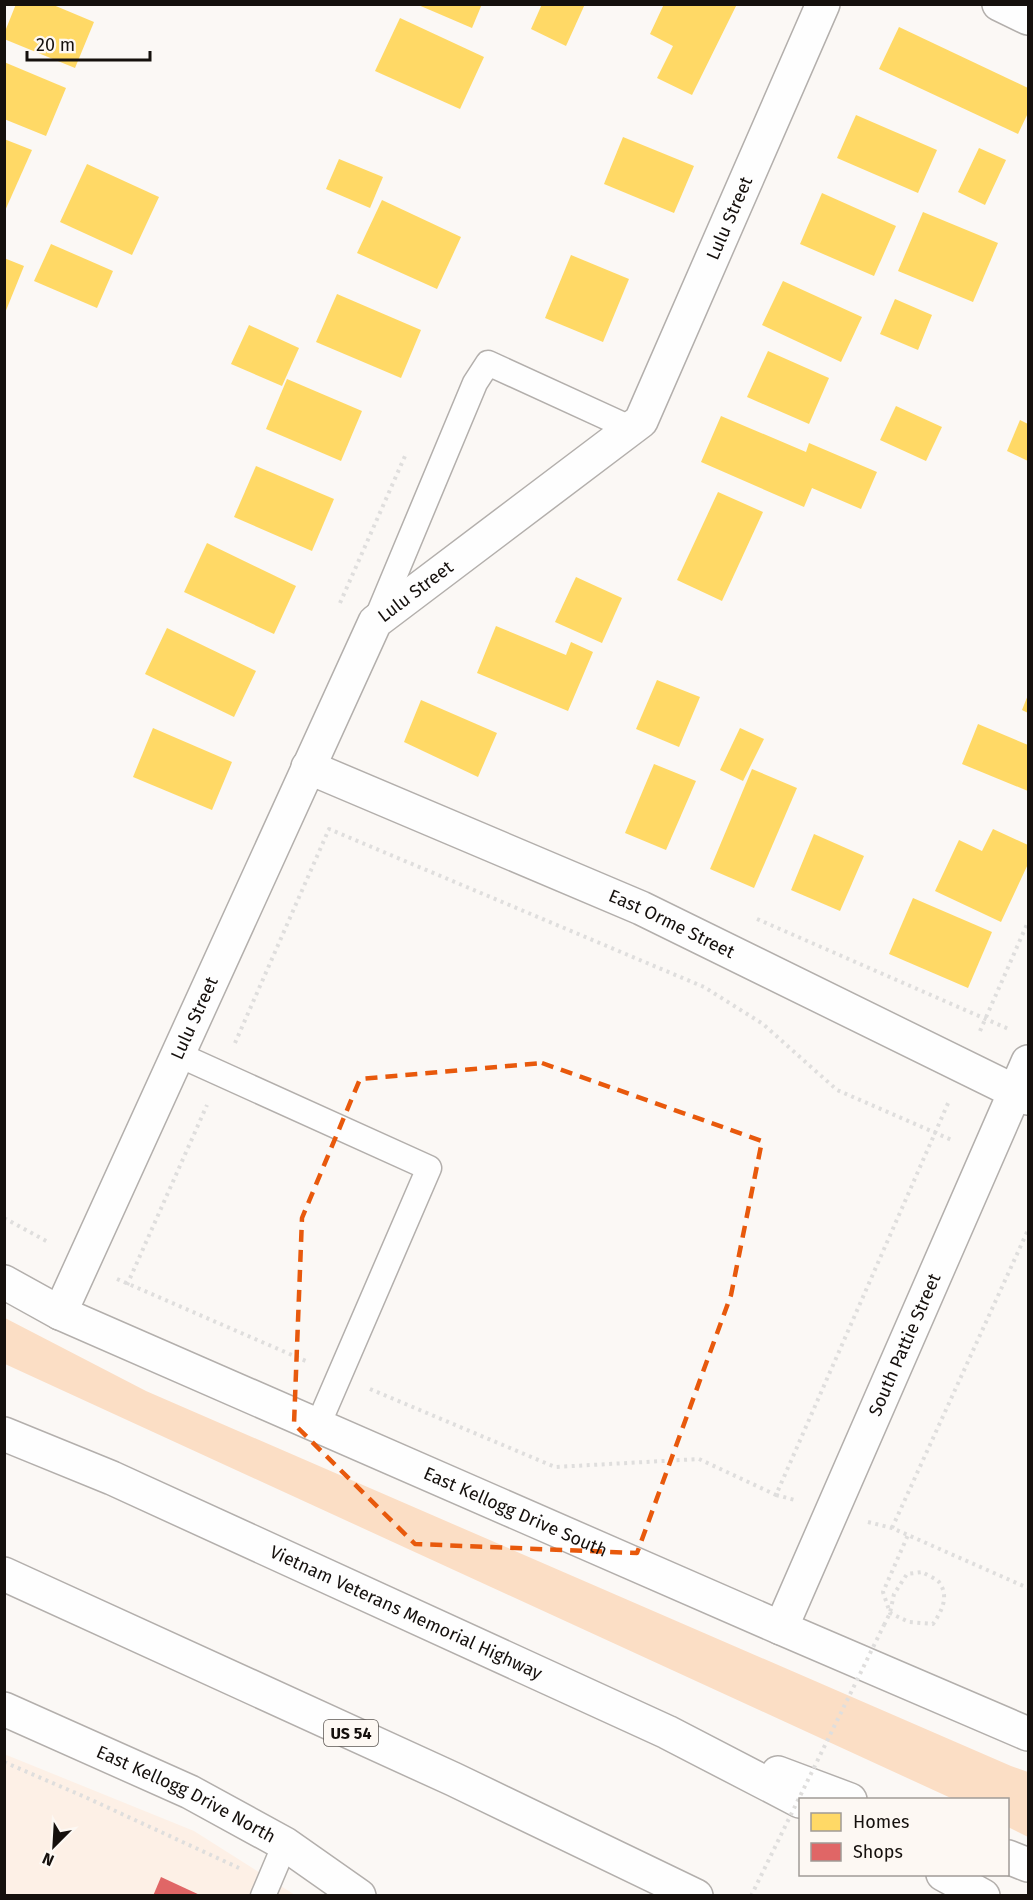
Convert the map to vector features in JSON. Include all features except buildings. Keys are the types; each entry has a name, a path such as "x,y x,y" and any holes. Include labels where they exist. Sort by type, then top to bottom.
{"main road":[{"name":"Lulu Street","path":"60,1312 375,622 641,421 824,4"},
{"path":"999,4 1029,18"},
{"name":"East Orme Street","path":"308,767 641,908 1022,1095"},
{"name":"South Pattie Street","path":"781,1628 988,1156 1022,1095 1029,1062"},
{"name":"East Kellogg Drive South","path":"4,1282 60,1312 781,1628 1029,1734"},
{"name":"Vietnam Veterans Memorial Highway","path":"4,1434 112,1478 667,1732 799,1800"},
{"name":"US 54","path":"4,1574 453,1779 696,1896"},
{"name":"East Kellogg Drive North","path":"4,1709 190,1792 285,1844 359,1896"},
{"path":"667,1732 845,1798"},
{"path":"1009,1857 1029,1865"},
{"path":"945,1876 983,1896"}],"lane":[{"path":"375,622 474,383 488,363 630,428"},
{"path":"177,1054 429,1168 318,1425"},
{"path":"266,1890 285,1844"}],"path":[{"path":"128,1285 329,829 704,987 763,1024 837,1090 988,1156"},
{"path":"776,1495 1029,922"},
{"path":"4,1218 128,1285 555,1467 699,1459 776,1495 892,1528 1029,1588"},
{"path":"892,1528 1029,1230"},
{"path":"799,1798 890,1613 894,1594 907,1574 922,1572 939,1582 945,1598 943,1610 933,1624 909,1622 890,1613 883,1592 908,1535"},
{"path":"4,1762 234,1865 266,1890"},
{"path":"751,1896 799,1798"}],"highlighted area":[{"path":"542,1063 762,1141 731,1295 637,1553 415,1544 294,1424 302,1218 360,1079"}],"shaded area":[{"path":"5,1318 146,1391 1028,1772 1028,1837 1009,1828 1009,1798 951,1798 5,1364"},
{"path":"4,1754 194,1831 295,1895 5,1895"}]}
